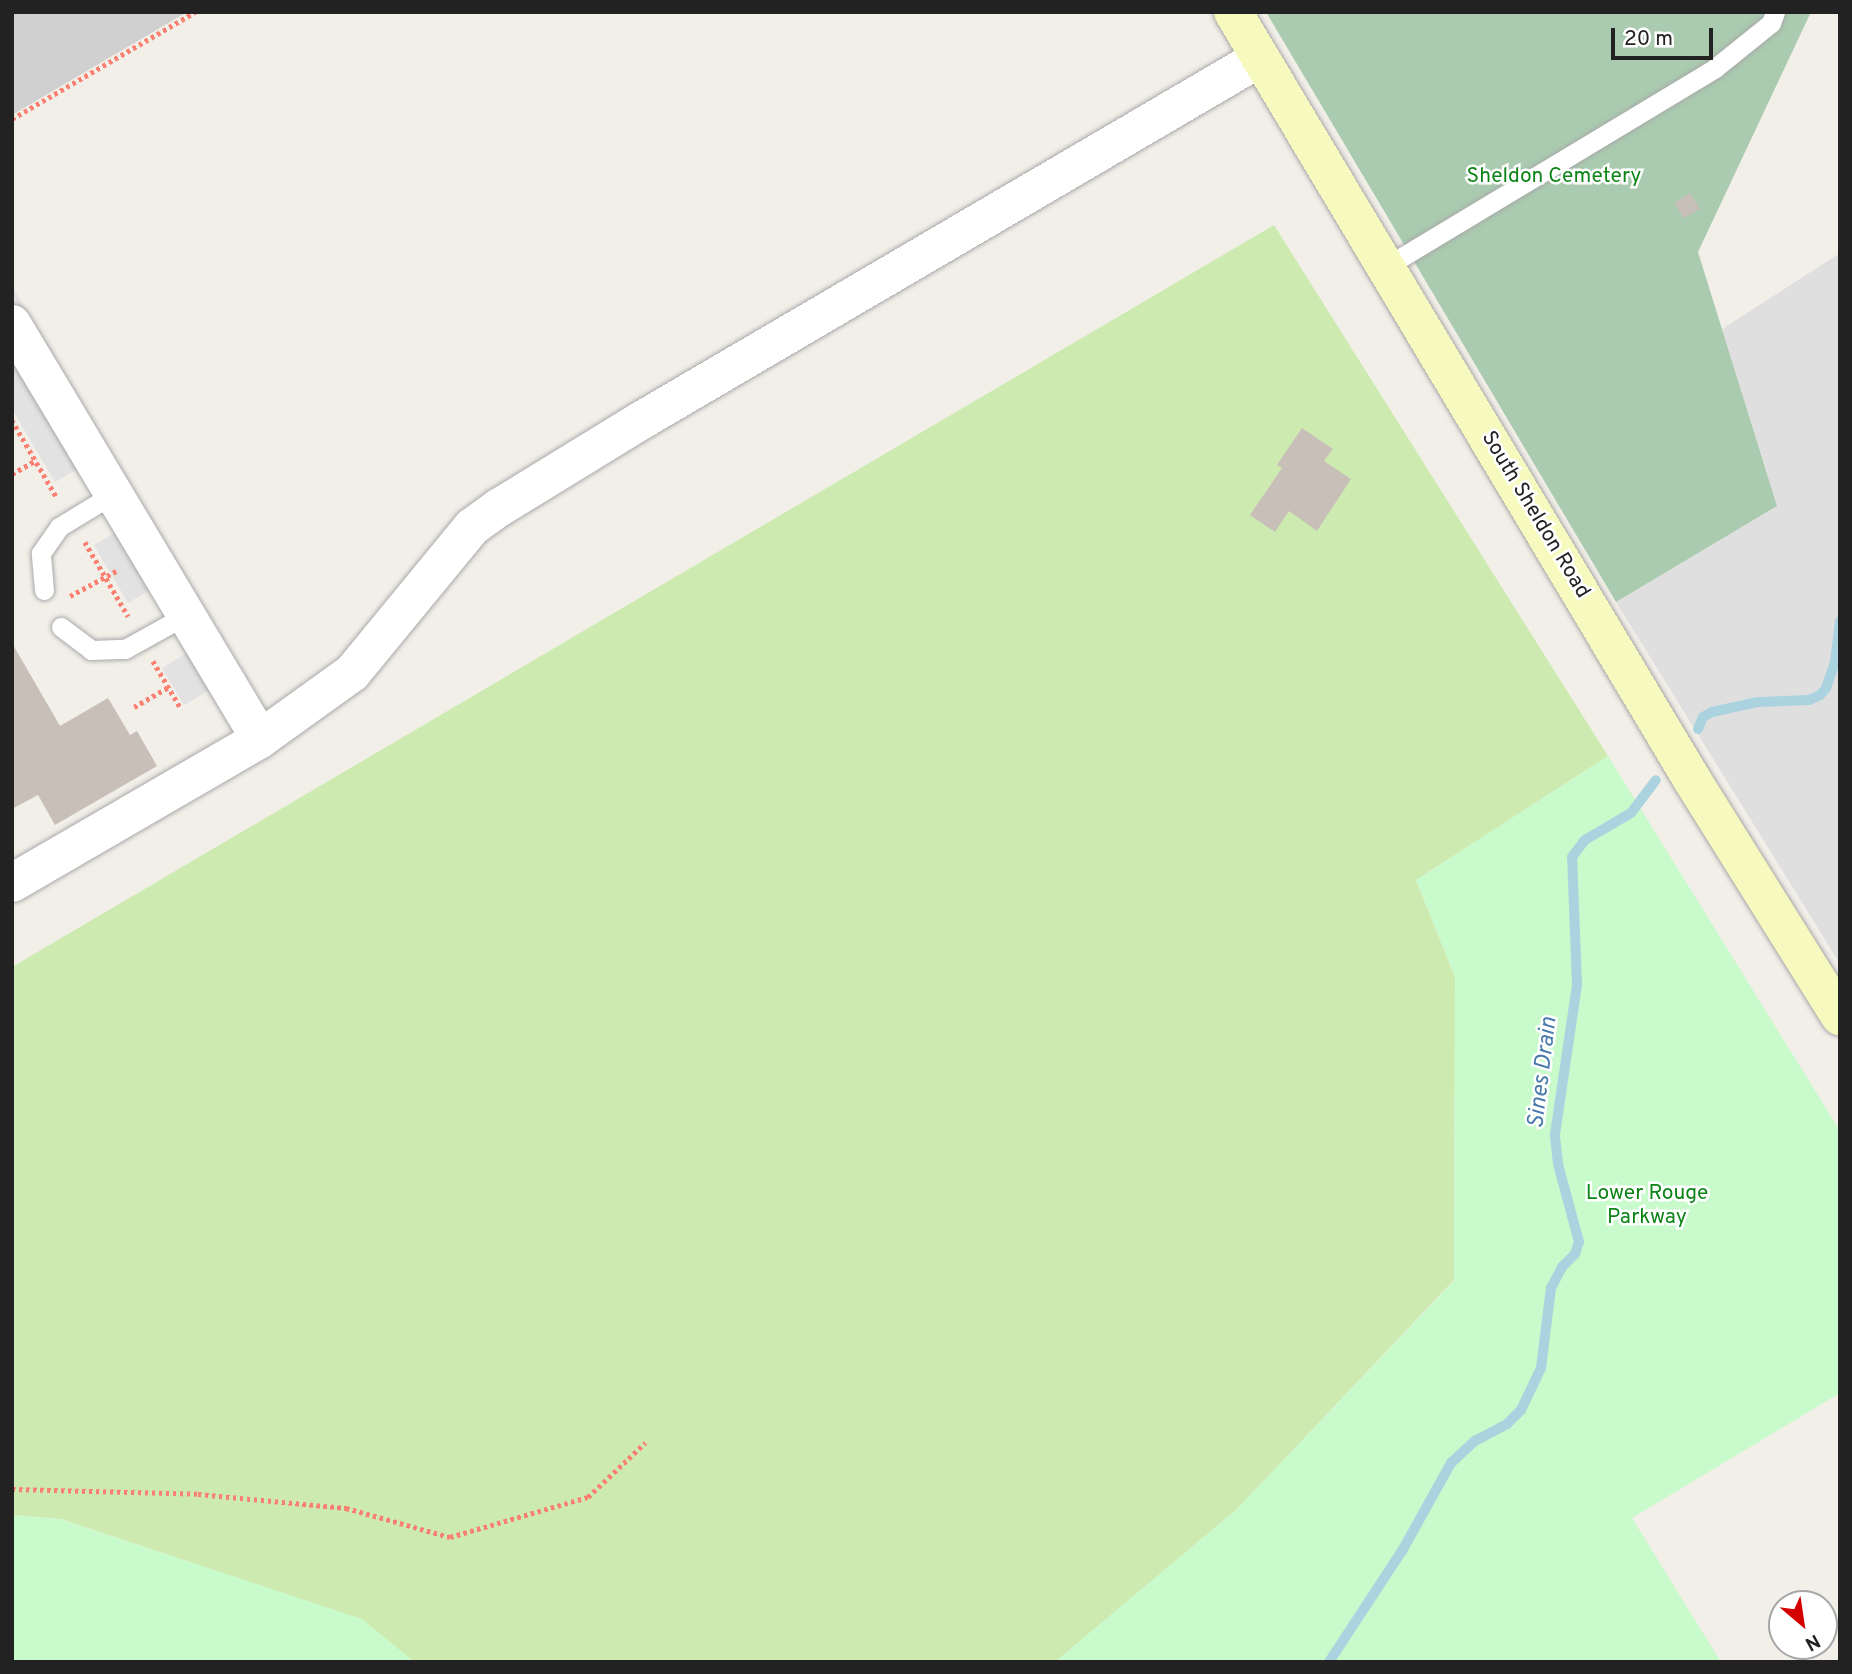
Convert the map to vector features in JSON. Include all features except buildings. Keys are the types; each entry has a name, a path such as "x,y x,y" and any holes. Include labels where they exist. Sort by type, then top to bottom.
{"street":[{"name":"South Sheldon Road","path":"1233,12 1691,778 1840,1016"},
{"path":"12,883 260,739 352,673 382,632 472,527 500,507 642,420 1261,58"},
{"path":"12,324 260,739"}],"lane":[{"path":"1387,266 1715,68 1771,23 1775,12"},
{"path":"44,590 41,553 59,527 115,493"},
{"path":"61,627 91,650 125,649 186,615"}],"path":[{"path":"178,12 183,20"},
{"path":"12,119 195,12"},
{"path":"12,420 58,499 52,503"},
{"path":"12,474 36,460"},
{"path":"81,535 108,575 129,618"},
{"path":"75,593 108,575"},
{"path":"134,707 168,687"},
{"path":"12,1489 198,1494 346,1508 450,1537 588,1497 645,1443"}],"shaded area":[{"path":"12,12 187,12 12,115"},
{"path":"1840,253 1840,964 1616,602 1777,506 1722,329"},
{"path":"12,286 109,451 55,482 12,409"},
{"path":"148,514 181,572 128,603 94,545"},
{"path":"218,635 240,672 184,705 162,668"}],"green space":[{"name":"Sheldon Cemetery","path":"1266,12 1811,12 1698,252 1777,506 1616,602"},
{"path":"1274,225 1608,756 1416,880 1455,977 1454,1280 1236,1510 1055,1662 414,1662 361,1619 61,1519 12,1515 12,967"},
{"name":"Lower Rouge Parkway","path":"1608,756 1840,1131 1840,1393 1632,1518 1721,1662 1055,1662 1236,1510 1454,1281 1455,977 1416,880"},
{"path":"12,1515 60,1519 362,1619 414,1662 12,1662"}],"waterway":[{"name":"Sines Drain","path":"1698,729 1703,717 1712,712 1758,702 1809,700 1820,695 1826,688 1835,662 1840,621"},
{"name":"Sines Drain","path":"1329,1662 1402,1551 1451,1463 1475,1441 1507,1424 1521,1410 1541,1368 1551,1288 1562,1267 1575,1254 1579,1242 1558,1164 1555,1134 1577,985 1572,857 1585,840 1631,813 1656,780"}]}
